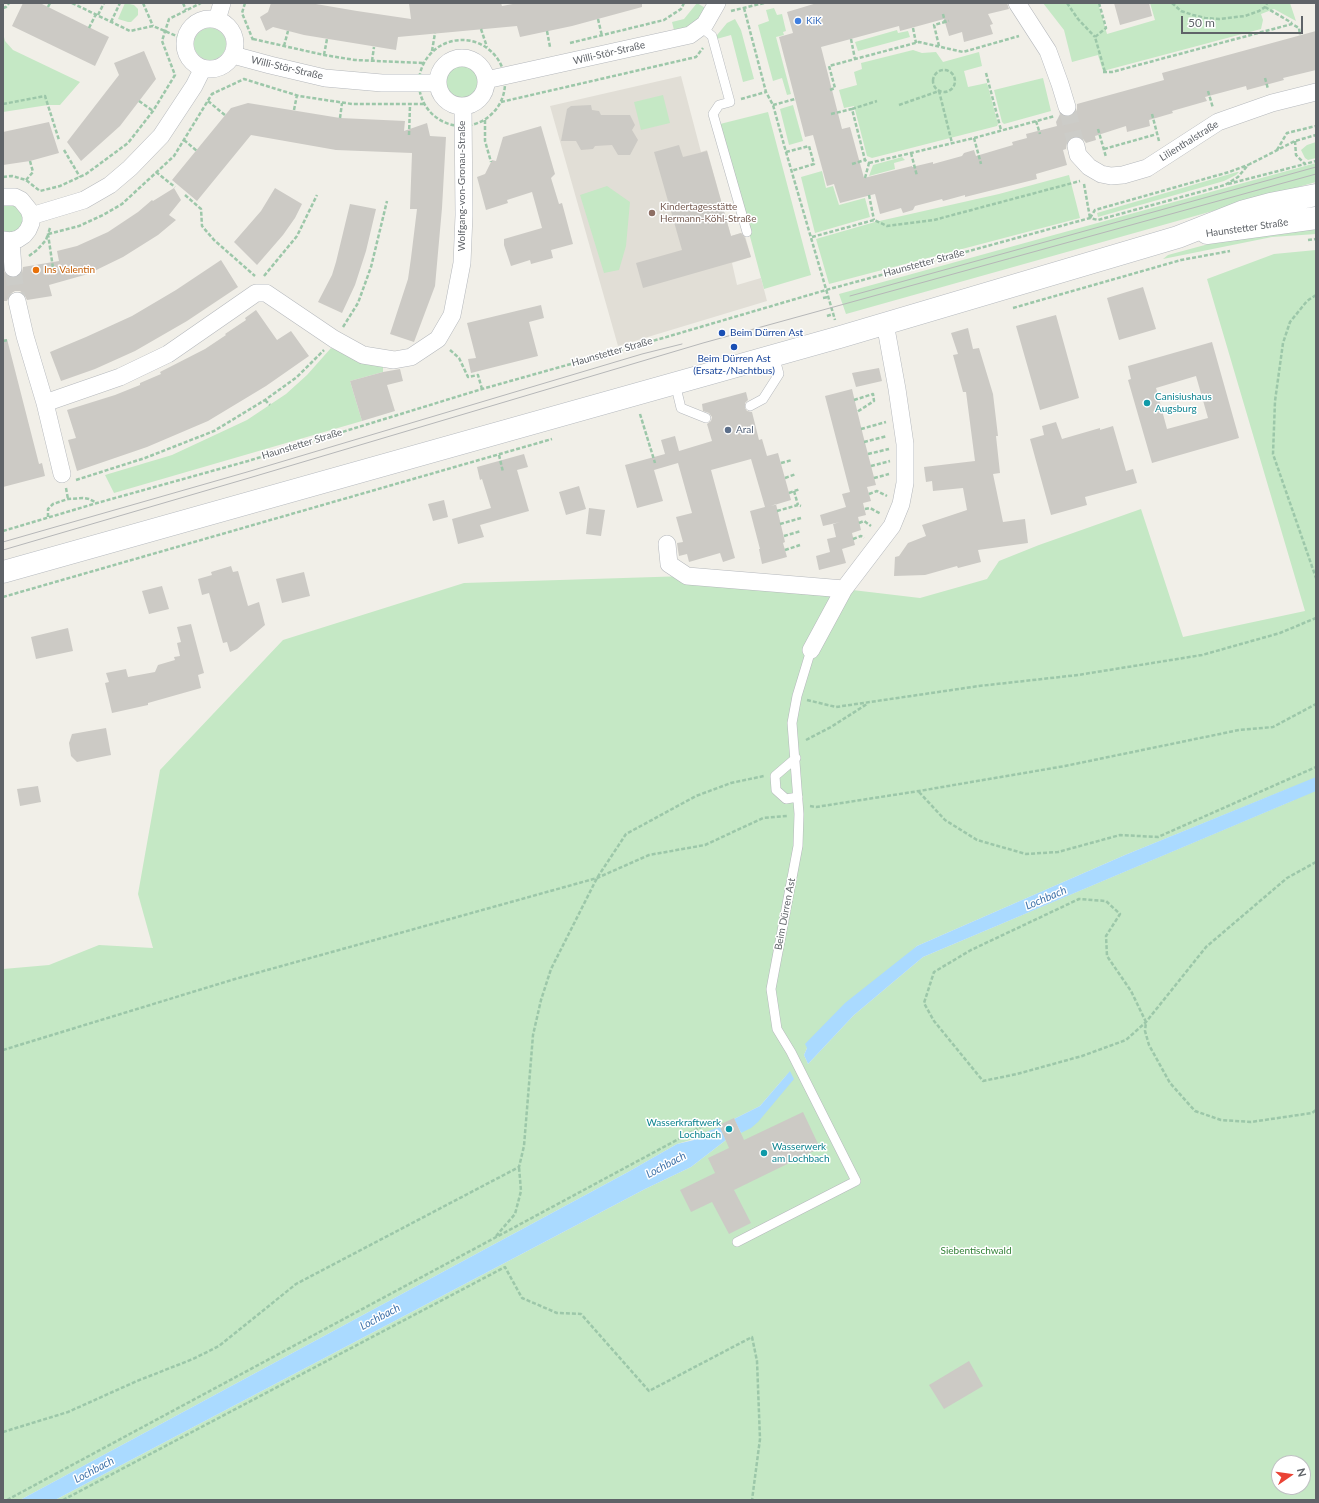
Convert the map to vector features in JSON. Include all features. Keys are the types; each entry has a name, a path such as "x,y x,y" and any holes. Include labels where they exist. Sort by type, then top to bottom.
{"main road":[{"name":"Haunstetter Straße","path":"3,572 885,323 1178,237 1244,211 1316,195"},
{"name":"Haunstetter Straße","path":"1178,237 1316,218"}],"street":[{"path":"217,20 222,3"},
{"name":"Willi-Stör-Straße","path":"486,80 690,35 705,24 717,3"},
{"path":"1017,3 1048,51 1060,84 1061,111"},
{"path":"210,19 217,20 228,27 235,38 236,46 233,55 223,66 216,69 203,68 194,64 189,58 186,51 186,40 190,30 195,24 210,19"},
{"name":"Willi-Stör-Straße","path":"233,55 326,78 382,83 438,82"},
{"path":"457,58 473,60 480,65 486,80 482,95 478,101 470,105 455,105 448,102 439,90 439,74 443,67 457,58"},
{"path":"31,216 84,200 110,185 130,168 161,136 194,86 203,68"},
{"name":"Lilienthalstraße","path":"1076,146 1086,174 1111,176 1123,175 1147,168 1218,122 1272,103 1316,92"},
{"name":"Wolfgang-von-Gronau-Straße","path":"45,403 120,377 168,354 256,293 266,293 334,339 363,355 394,360 411,357 438,339 452,315 462,263 464,215 463,106"},
{"path":"3,197 15,197 21,200 29,210 31,216 28,230 24,235 18,239 7,240 13,264"},
{"path":"17,300 25,336 67,477"},
{"name":"Beim Dürren Ast","path":"812,650 844,589 892,526 901,504 905,483 903,431 885,323"},
{"path":"667,544 669,564 687,576 844,589"}],"lane":[{"path":"702,27 712,36 730,102 719,105 714,114 747,232"},
{"path":"750,406 763,399 779,374 774,355"},
{"path":"675,383 681,408 706,418"},
{"name":"Beim Dürren Ast","path":"737,1242 856,1181 791,1052 777,1029 771,989 798,846 799,805 792,723 797,696 812,650"},
{"path":"796,758 775,776 776,790 786,799 799,805"}],"path":[{"path":"3,12 4,7 8,3"},
{"path":"48,7 50,3"},
{"path":"72,3 130,31 153,26 186,40"},
{"path":"89,28 104,3"},
{"path":"112,22 120,3"},
{"path":"143,3 153,26"},
{"path":"183,3 186,10"},
{"path":"3,177 12,176 26,180 40,191 60,186 80,178 128,143 153,111 175,75 162,41 169,19 201,3"},
{"path":"565,44 664,20 681,9 684,3"},
{"path":"1067,3 1078,19 1095,37 1104,72 1112,72 1292,24"},
{"path":"1095,37 1106,28 1099,3"},
{"path":"1172,3 1181,11 1205,18 1219,19 1245,16 1259,12 1267,3"},
{"path":"1265,7 1299,28 1300,35"},
{"path":"744,8 766,92 773,105 826,290"},
{"path":"943,14 945,22"},
{"path":"598,19 602,36"},
{"path":"939,46 934,25 949,21"},
{"path":"913,28 916,43"},
{"path":"481,29 487,47"},
{"path":"547,31 550,47"},
{"path":"284,47 288,32"},
{"path":"432,51 434,33"},
{"path":"830,90 835,88 829,66 916,43 939,46 963,52 1024,35"},
{"path":"253,39 324,55 372,61 423,63"},
{"path":"324,55 327,39"},
{"path":"465,39 487,47 498,59 505,77 505,86 501,102 497,109 485,120 463,126 445,122 430,112 424,104 419,90 420,69 432,51 442,44 453,40 465,39"},
{"path":"851,39 855,59"},
{"path":"542,49 557,46"},
{"path":"372,61 374,47"},
{"path":"498,59 506,57"},
{"path":"899,105 939,91 946,92 952,88 954,84 954,77 949,71 939,71 932,79 934,86 939,91 952,143"},
{"path":"986,74 1002,130"},
{"path":"48,234 79,226 122,204 174,156 212,94 244,79 297,95 342,103 424,104"},
{"path":"730,102 766,92"},
{"path":"294,110 297,95"},
{"path":"3,104 45,96 60,140"},
{"path":"773,105 795,99"},
{"path":"208,100 226,116"},
{"path":"139,101 153,111"},
{"path":"831,114 877,101"},
{"path":"340,118 342,103"},
{"path":"409,135 410,105"},
{"path":"852,109 866,160 869,163"},
{"path":"869,163 974,138 1036,121 1061,111"},
{"path":"1152,114 1164,158"},
{"path":"485,120 485,141 491,162"},
{"path":"1036,121 1040,134"},
{"path":"1276,151 1287,133 1316,126"},
{"path":"1098,129 1111,176"},
{"path":"1104,149 1157,134"},
{"name":"Haunstetter Straße","path":"1225,185 1238,177 1248,165 1295,141 1316,135"},
{"path":"974,138 981,164"},
{"path":"184,140 197,151"},
{"path":"1295,141 1296,155 1305,164"},
{"path":"786,152 809,146 814,164 791,171"},
{"path":"64,150 80,178"},
{"path":"911,153 917,176"},
{"path":"852,164 866,160"},
{"path":"26,180 33,172 30,161"},
{"name":"Haunstetter Straße","path":"3,532 48,517 248,461 482,389 706,326 826,290 1090,218 1098,220 1316,161"},
{"path":"865,178 869,163"},
{"path":"1090,218 1095,210 1229,172 1248,165"},
{"path":"156,172 174,187"},
{"path":"812,237 874,220 887,226 934,220 1086,174 1090,218"},
{"path":"185,195 201,209 202,226 214,240 260,281 297,236 317,195"},
{"path":"869,195 874,220"},
{"path":"67,477 145,458 214,431 265,400 297,377 334,339 358,303 372,267 387,202"},
{"path":"13,264 37,250 46,240 48,234"},
{"path":"48,234 53,268"},
{"path":"1300,240 1316,240"},
{"name":"Haunstetter Straße","path":"1006,309 1181,260 1233,250"},
{"path":"1316,296 1307,301 1290,322 1283,343 1275,401 1273,454 1316,578"},
{"path":"823,298 828,297"},
{"path":"827,316 833,314"},
{"path":"438,339 459,358 468,377 478,375 482,389"},
{"path":"854,400 873,394 874,401 857,412"},
{"path":"265,400 270,405"},
{"path":"633,416 647,412"},
{"path":"640,414 655,463"},
{"path":"861,429 903,431"},
{"path":"864,442 903,431"},
{"path":"868,454 903,431"},
{"path":"3,597 553,439"},
{"path":"781,463 792,460"},
{"path":"785,478 796,474"},
{"path":"789,492 800,490"},
{"path":"777,511 799,505 794,491"},
{"path":"48,517 48,510 53,504 68,499 83,498 97,503"},
{"path":"780,524 801,518"},
{"path":"784,536 801,531"},
{"path":"785,550 800,545"},
{"path":"797,696 812,702 836,707 979,686 1078,675 1202,655 1280,634 1316,618"},
{"path":"795,746 831,727 868,703"},
{"path":"3,1050 235,979 597,878 649,855 706,845 764,818 799,805 816,807 919,791 1065,766 1239,730 1273,727 1316,704"},
{"path":"919,791 945,820 977,840 1026,854 1058,852 1120,835 1158,837 1316,766"},
{"path":"494,1238 515,1214 521,1191 519,1167 524,1146 533,1035 541,1000 551,969 597,878 626,834 632,830 696,796 731,783 767,776 775,776"},
{"path":"1316,862 1287,878 1206,947 1146,1022 1126,1040 1082,1056 1017,1074 983,1081 934,1022 924,1003 934,972 971,950 1079,899 1106,901 1120,914 1106,936 1107,956 1131,991 1146,1022 1145,1031 1149,1044 1170,1083 1195,1111 1221,1120 1251,1122 1312,1113 1316,1110"},
{"path":"7,1500 714,1120"},
{"path":"3,1432 68,1412 137,1381 193,1359 219,1346 296,1284 519,1167"},
{"path":"63,1500 505,1267 522,1298 557,1313 581,1314 648,1391 752,1337 757,1362 760,1439 752,1500"}],"shaded area":[{"name":"Kindertagesstätte Hermann-Köhl-Straße","path":"681,76 701,152 707,150 731,236 744,232 751,257 732,263 737,285 761,278 767,301 618,346 550,106"}],"green space":[{"path":"125,3 134,5 138,9 138,15 131,22 118,19"},
{"path":"697,3 707,9 698,20 688,27 674,30 672,22 684,19"},
{"path":"1043,3 1098,3 1107,34 1155,20 1150,3 1290,3 1296,21 1274,9 1261,14 1263,20 1261,29 1103,71 1098,55 1072,62 1064,30"},
{"path":"774,8 777,15 782,14 786,31 783,32 784,35 776,37 791,94 787,95 782,78 773,81 758,25 769,21 766,10"},
{"path":"735,19 741,30 754,79 743,82 731,35 713,40 727,23"},
{"path":"207,28 213,28 223,35 226,44 225,50 219,57 213,60 207,60 197,53 194,47 194,41 201,31"},
{"path":"897,30 898,33 908,31 910,37 858,51 855,42"},
{"path":"3,33 5,41 13,50 80,82 60,105 48,105 3,112"},
{"path":"913,50 922,53 936,52 943,62 979,52 982,66 964,71 968,87 987,83 998,124 997,126 872,158 867,156 854,106 844,108 839,90 857,85 854,72 862,69 861,63"},
{"path":"465,65 474,70 478,75 478,89 474,94 469,98 459,99 455,98 446,89 445,79 446,75 455,66"},
{"path":"1043,78 1051,111 1004,124 1002,122 994,90"},
{"path":"663,95 670,123 641,130 634,102"},
{"path":"793,105 803,141 789,145 780,109"},
{"path":"768,112 811,275 764,289 720,124"},
{"path":"1316,142 1316,158 1308,160 1305,158 1301,150 1307,145"},
{"path":"902,157 905,160 894,163 895,169 869,176 873,165"},
{"path":"1316,163 1316,182 846,314 839,294"},
{"path":"822,171 826,188 833,186 839,205 865,198 870,217 815,233 801,177"},
{"path":"1239,172 1224,181 1098,217 1097,213"},
{"path":"1069,175 1080,218 829,284 816,239 875,222 999,194"},
{"path":"607,186 630,202 626,246 619,270 604,273 580,195"},
{"path":"3,205 15,205 24,217 22,226 15,232 3,233"},
{"path":"1316,227 1316,234 1272,237 1163,259 1168,255 1227,239"},
{"name":"Siebentischwald","path":"1316,250 1316,1500 55,1500 645,1189 691,1167 726,1140 720,1128 694,1136 694,1139 677,1144 628,1172 20,1500 3,1500 3,969 49,965 99,945 153,948 138,894 160,770 283,640 464,583 687,576 844,589 920,598 987,579 999,561 1039,545 1141,509 1183,637 1305,611 1207,279 1274,254","holes":["1290,788 1294,800 923,957 854,1015 808,1064 804,1055 807,1048 917,946 1125,855","790,1071 741,1133 734,1119 760,1106"]},
{"path":"331,348 383,366 383,372 350,381 362,421 114,493 105,475 172,455 247,420 286,394 307,375"}],"water":[{"name":"Lochbach","path":"1316,777 1316,791 923,957 854,1015 808,1064 804,1055 807,1048 805,1044 845,1003 917,946 1125,855"},
{"path":"790,1071 794,1079 758,1122 751,1128 741,1133 734,1119 760,1106"},
{"name":"Lochbach","path":"720,1127 726,1140 691,1167 645,1189 55,1500 20,1500 628,1172 677,1144 694,1140 694,1136"}],"building":[{"path":"23,3 40,3 109,37 95,66 12,26"},
{"path":"271,3 310,3 411,19 409,3 501,3 502,6 518,3 642,3 642,7 572,26 520,37 517,26 398,37 396,50 304,35 273,27 266,31 260,17 268,12"},
{"path":"817,3 1007,3 1009,9 988,14 993,24 990,25 993,34 964,42 962,32 949,36 944,19 900,31 899,26 821,47 842,129 850,127 864,178 912,166 933,162 933,164 962,156 964,153 974,150 976,156 1013,145 1012,142 1027,138 1026,134 1057,126 1056,122 1060,114 1065,117 1070,117 1077,110 1077,104 1164,80 1162,73 1316,31 1316,70 1283,78 1284,80 1247,90 1246,86 1205,97 1207,101 1172,111 1173,113 1149,120 1150,126 1127,132 1126,126 1095,136 1096,140 1086,143 1083,139 1073,136 1069,139 1066,149 1063,150 1067,165 1036,174 1037,179 965,197 965,195 943,201 942,199 915,206 913,210 903,213 901,208 880,214 875,194 840,203 834,184 827,186 813,135 805,137 779,37 793,33 787,12"},
{"path":"1114,3 1149,3 1152,16 1120,25"},
{"path":"144,51 156,79 120,126 81,161 67,142 119,75 114,63"},
{"path":"248,103 340,118 405,121 404,131 427,123 430,136 446,137 442,208 435,286 414,342 390,334 408,279 417,209 410,209 412,153 336,150 251,135 197,201 172,180 231,108"},
{"path":"591,105 592,110 599,111 601,115 630,115 635,125 632,130 638,140 630,155 618,155 612,145 595,146 593,149 581,150 576,141 561,141 567,109 571,106"},
{"path":"49,122 59,153 30,161 3,165 3,132"},
{"path":"541,126 555,174 551,178 559,204 562,203 573,244 551,250 553,258 531,264 530,260 511,266 504,245 504,239 542,228 532,192 507,200 508,203 486,210 477,177 485,174 492,160 496,161 503,137"},
{"path":"679,145 683,157 707,151 731,236 741,233 745,238 751,257 643,288 636,263 682,250 654,152"},
{"path":"174,188 181,200 169,215 176,220 158,235 123,257 88,274 49,285 52,296 27,300 24,294 20,291 15,291 10,294 7,301 3,301 3,268 8,277 14,278 22,273 23,267 59,261 57,251 77,246 108,232 138,212 152,200 153,201"},
{"path":"275,188 302,204 295,218 283,235 257,265 234,242 261,211"},
{"path":"350,204 376,209 366,251 355,285 342,313 318,302 332,275"},
{"path":"221,260 238,287 187,321 135,351 95,369 61,381 50,352 132,316 176,290"},
{"path":"1143,287 1156,329 1119,340 1107,298"},
{"path":"541,305 544,318 529,322 538,356 471,373 468,359 476,358 467,323"},
{"path":"256,310 277,340 291,331 309,356 266,386 208,421 147,447 77,471 68,440 76,438 67,410 115,395 140,385 140,383 161,374 160,372 205,349 226,335 225,334 246,320 245,318"},
{"path":"1056,315 1079,398 1040,410 1016,326"},
{"path":"968,328 973,349 979,348 993,394 998,436 996,436 1000,473 993,474 1003,522 1025,519 1028,543 978,550 981,562 958,568 957,566 925,575 894,576 895,557 899,556 908,543 926,536 922,525 967,510 963,488 933,491 932,481 926,482 924,467 975,461 966,392 963,392 953,355 958,354 951,333"},
{"path":"7,339 39,464 42,463 45,476 3,487 3,340"},
{"name":"Canisiushaus Augsburg","path":"1212,342 1239,438 1152,463 1128,380 1131,379 1128,366","holes":["1196,376 1208,418 1167,429 1156,388"]},
{"path":"879,368 882,381 856,387 852,373"},
{"path":"400,369 403,381 387,385 395,411 362,421 350,381"},
{"path":"852,389 876,485 867,487 871,501 863,503 866,515 858,517 861,530 852,533 855,545 842,549 846,563 819,570 816,556 830,552 827,539 836,537 833,524 840,522 823,526 820,515 846,507 842,494 850,492 825,396"},
{"path":"746,392 748,400 745,403 745,408 747,411 752,412 759,440 762,439 767,456 778,453 791,500 776,504 787,557 762,564 760,549 750,511 765,507 751,459 711,470 735,558 723,562 720,553 689,562 687,554 679,556 677,543 683,542 676,517 692,513 678,463 654,470 663,501 637,508 625,465 665,454 661,440 675,436 679,451 712,441 707,424 711,421 712,417 709,413 703,411 702,404"},
{"path":"1056,422 1062,439 1100,428 1100,430 1113,426 1126,471 1133,469 1137,483 1085,497 1087,505 1051,515 1030,439 1044,435 1042,426"},
{"path":"524,454 528,467 517,470 529,511 480,525 484,537 458,544 452,519 491,508 482,479 480,480 477,467"},
{"path":"579,486 586,509 566,515 559,492"},
{"path":"444,500 448,517 433,521 428,504"},
{"path":"589,508 605,510 601,536 586,534"},
{"path":"231,566 233,572 238,571 248,606 259,602 265,625 237,649 230,652 227,642 223,643 209,593 202,595 198,579 212,575 211,572"},
{"path":"304,572 310,596 282,603 276,579"},
{"path":"162,586 169,609 149,614 142,591"},
{"path":"191,624 204,673 198,675 201,688 148,703 148,705 112,713 105,683 109,682 106,673 126,669 128,677 155,672 158,665 175,660 174,657 180,656 177,643 181,642 177,627"},
{"path":"68,628 73,651 36,659 31,637"},
{"path":"106,728 111,755 77,762 71,756 69,743 72,734"},
{"path":"38,786 41,802 20,806 17,789"},
{"name":"Wasserwerk am Lochbach","path":"803,1112 820,1148 734,1190 751,1223 729,1234 712,1202 691,1212 680,1190 715,1173 708,1158 729,1148 719,1125 734,1118 744,1140"},
{"path":"969,1361 983,1386 944,1409 929,1385"}],"tunnel":[{"path":"1067,107 1076,146"},
{"path":"13,268 17,301"}],"tram line":[{"path":"850,296 1316,167"},
{"path":"3,550 703,343 1316,174"},
{"path":"3,542 247,472 642,354 682,344"}],"place":[{"name":"KiK","path":"798,21"},
{"name":"Kindertagesstätte Hermann-Köhl-Straße","path":"652,213"},
{"name":"Ins Valentin","path":"36,270"},
{"name":"Beim Dürren Ast","path":"722,333"},
{"name":"Beim Dürren Ast (Ersatz-/Nachtbus)","path":"734,347"},
{"name":"Canisiushaus Augsburg","path":"1147,403"},
{"name":"Aral","path":"728,430"},
{"name":"Wasserkraftwerk Lochbach","path":"729,1129"},
{"name":"Wasserwerk am Lochbach","path":"764,1153"}]}
